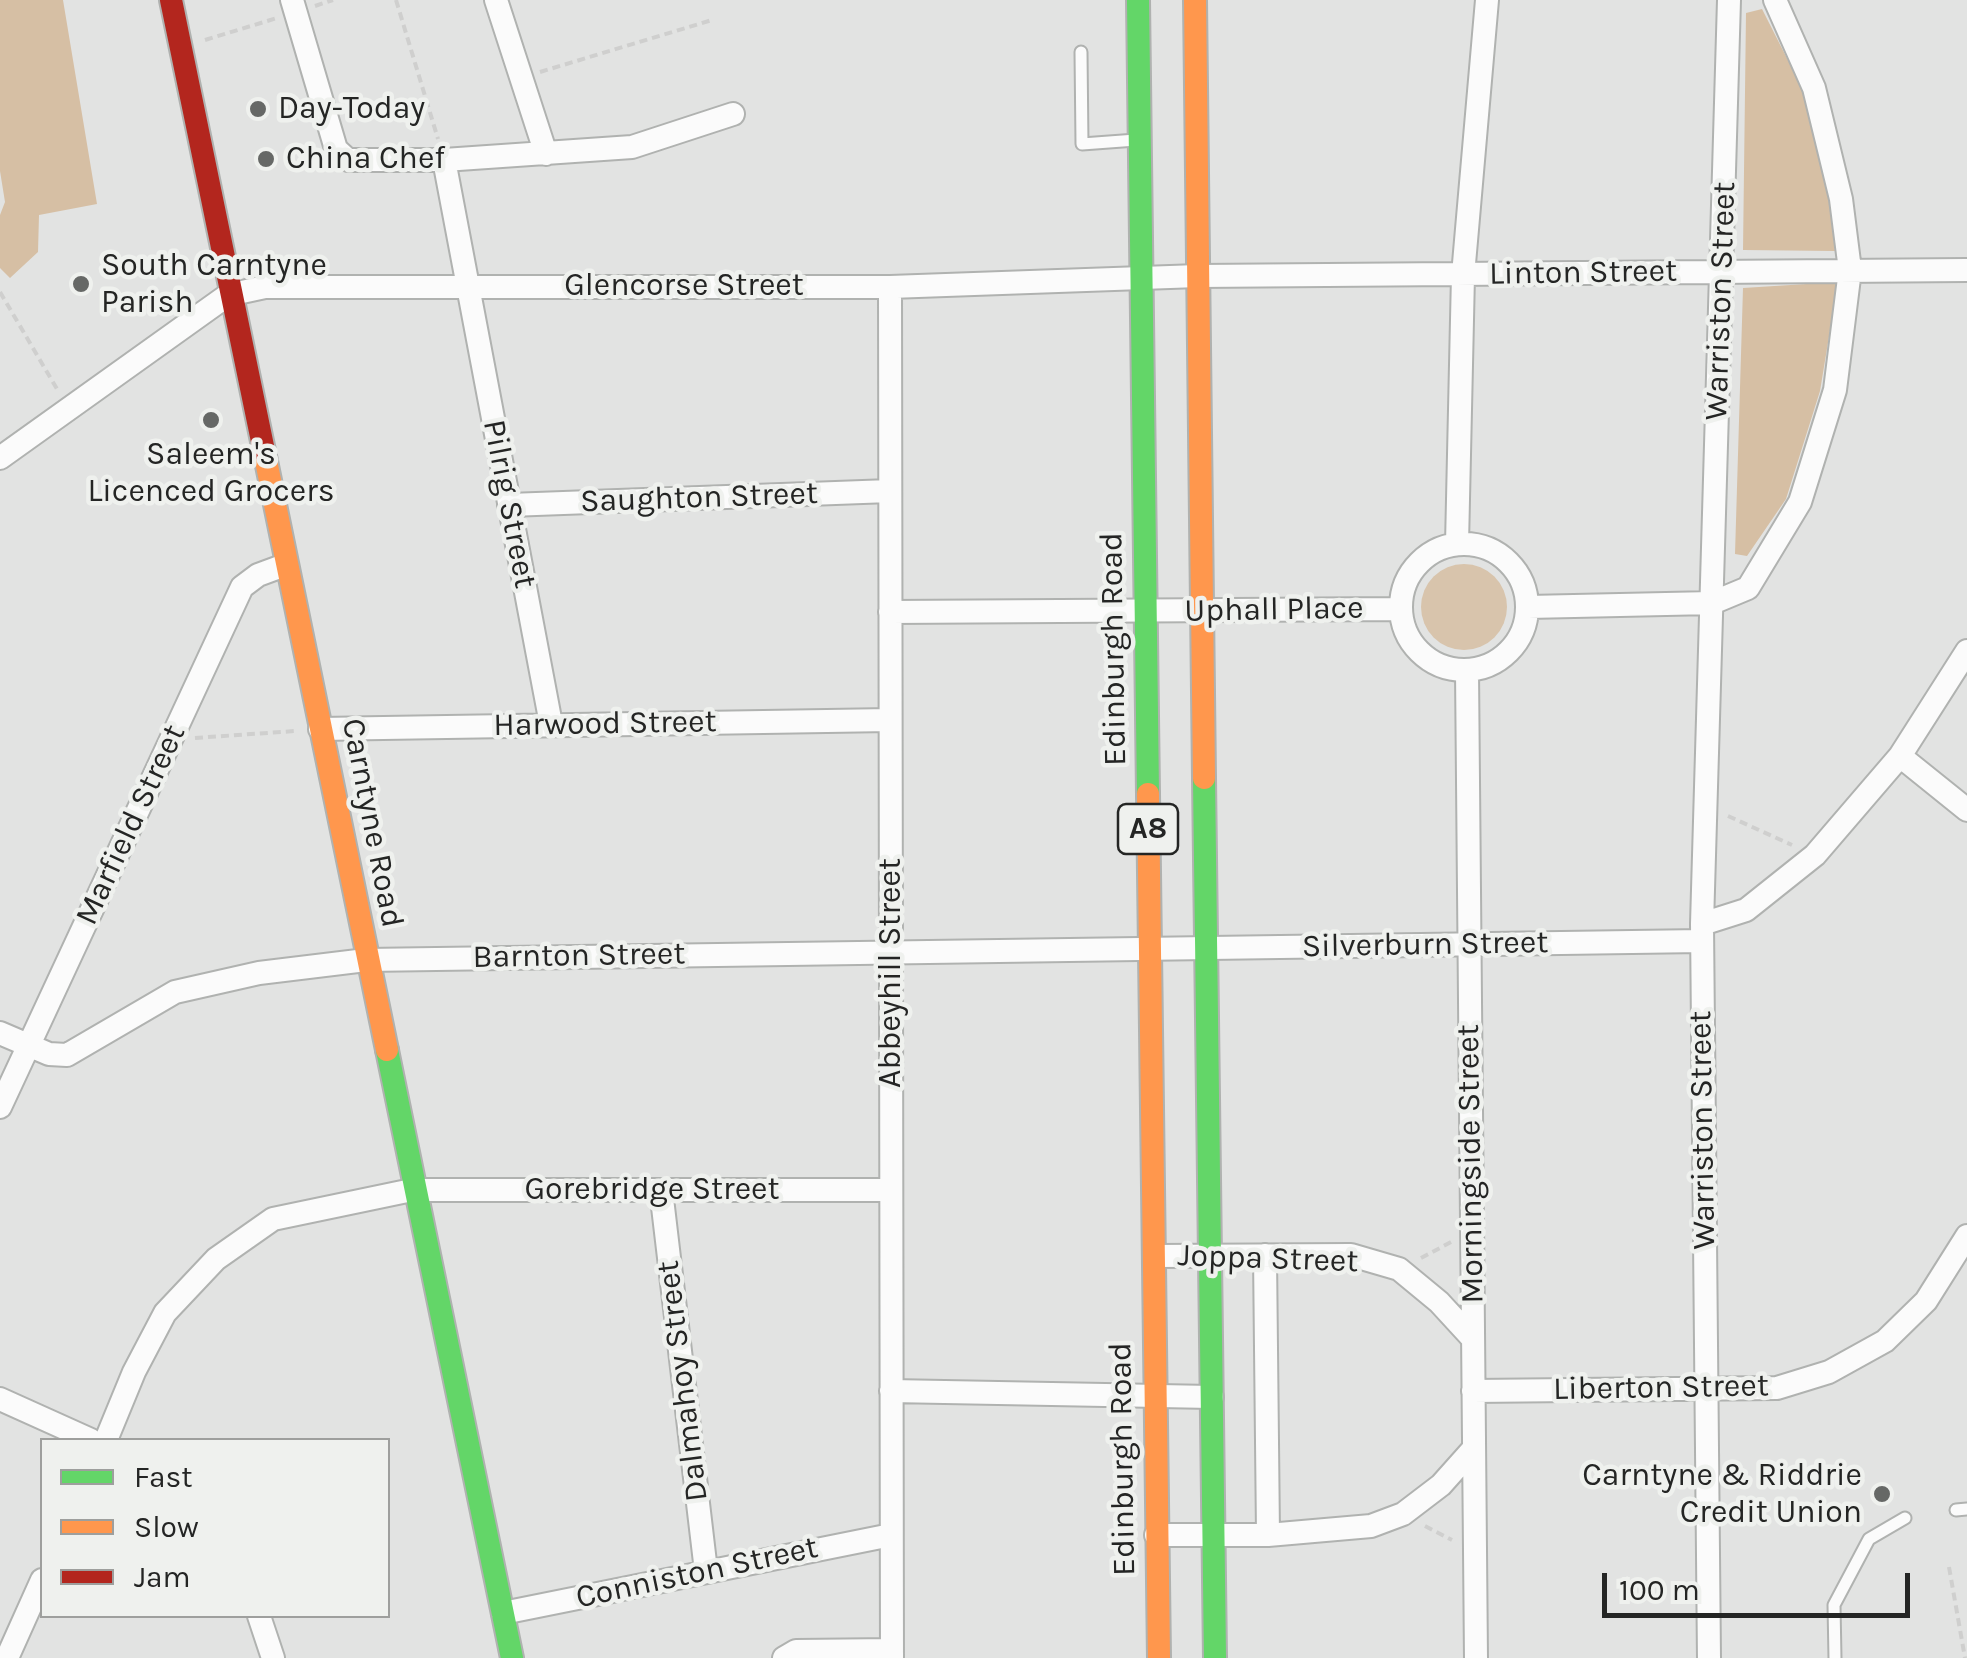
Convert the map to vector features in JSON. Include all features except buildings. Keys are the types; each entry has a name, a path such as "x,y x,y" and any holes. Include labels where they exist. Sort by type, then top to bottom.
{"main road":[{"name":"Carntyne Road","path":"171,0 412,1190 512,1658"},
{"name":"Edinburgh Road","path":"1138,0 1158,1658"},
{"name":"A8","path":"1196,0 1214,1658"}],"street":[{"path":"496,0 546,154"},
{"path":"1457,544 1463,275 1487,0"},
{"name":"Warriston Street","path":"1709,1658 1702,932 1730,0"},
{"path":"1528,607 1712,603 1748,588 1800,502 1834,390 1850,270 1841,199 1814,88 1774,0"},
{"path":"293,6 336,150 348,160 444,160 632,146 734,114"},
{"name":"Pilrig Street","path":"444,160 551,724"},
{"name":"Linton Street","path":"1141,278 1967,270"},
{"name":"Glencorse Street","path":"228,295 265,287 890,287 1141,278"},
{"name":"Abbeyhill Street","path":"890,287 892,1654"},
{"path":"0,458 228,295"},
{"name":"Saughton Street","path":"509,505 890,491"},
{"path":"1457,544 1478,545 1498,553 1524,586 1528,607 1525,626 1503,658 1467,671 1429,660 1404,628 1401,609 1411,573 1423,559 1457,544"},
{"name":"Marfield Street","path":"0,1107 242,587 258,575 286,565"},
{"name":"Uphall Place","path":"890,612 1401,609"},
{"name":"Silverburn Street","path":"1149,952 1469,944 1702,932 1746,910 1815,855 1900,756 1967,652"},
{"name":"Morningside Street","path":"1467,671 1476,1658"},
{"name":"Harwood Street","path":"320,730 890,720"},
{"path":"1900,756 1967,810"},
{"name":"Barnton Street","path":"30,1047 67,1055 175,992 259,972 366,960 890,950 1149,952"},
{"path":"0,1033 30,1047"},
{"name":"Gorebridge Street","path":"107,1438 165,1312 216,1259 273,1219 412,1190 892,1190"},
{"name":"Dalmahoy Street","path":"660,1190 706,1571"},
{"name":"Liberton Street","path":"1473,1391 1777,1388 1828,1372 1884,1341 1926,1301 1967,1236"},
{"path":"1265,1255 1268,1536"},
{"name":"Joppa Street","path":"1154,1256 1352,1255 1399,1269 1440,1302 1473,1340"},
{"path":"891,1392 1212,1397"},
{"path":"0,1399 87,1438"},
{"path":"1156,1536 1268,1536 1371,1526 1403,1514 1440,1485 1474,1448"},
{"name":"Conniston Street","path":"503,1613 891,1536"},
{"path":"7,1658 40,1584"},
{"path":"260,1618 273,1658"},
{"path":"784,1658 796,1652 892,1654"}],"lane":[{"path":"1081,52 1082,144 1140,140"},
{"path":"1835,1658 1834,1604 1869,1540 1905,1518"}],"path":[{"path":"181,47 293,6 333,0"},
{"path":"396,0 444,160"},
{"path":"521,78 712,20"},
{"path":"0,292 69,411"},
{"path":"169,740 320,730"},
{"path":"1706,806 1815,855"},
{"path":"1399,1269 1472,1232"},
{"path":"1403,1514 1475,1553"},
{"path":"1949,1567 1965,1658"}],"shaded area":[{"path":"0,0 63,0 97,204 39,215 38,252 10,278 0,268 0,215 5,202 0,171"},
{"path":"1762,9 1800,84 1827,180 1835,251 1743,250 1746,13"},
{"path":"1838,282 1820,391 1786,499 1747,556 1735,554 1743,288"},
{"path":"1464,564 1481,567 1495,576 1504,590 1504,624 1495,638 1481,647 1464,650 1447,647 1433,638 1424,624 1421,607 1424,590 1433,576 1447,567"}],"traffic: fast":[{"path":"1138,0 1148,794"},
{"path":"1204,778 1215,1658"},
{"path":"387,1050 512,1658"}],"traffic: slow":[{"path":"1195,0 1204,778"},
{"path":"264,451 387,1050"},
{"path":"1148,794 1159,1658"}],"traffic: jam":[{"path":"171,0 264,451"}],"place":[{"name":"Day-Today","path":"258,109"},
{"name":"China Chef","path":"266,159"},
{"name":"South Carntyne Parish","path":"81,284"},
{"name":"Saleem's Licenced Grocers","path":"211,420"},
{"name":"Carntyne & Riddrie Credit Union","path":"1882,1494"}]}
